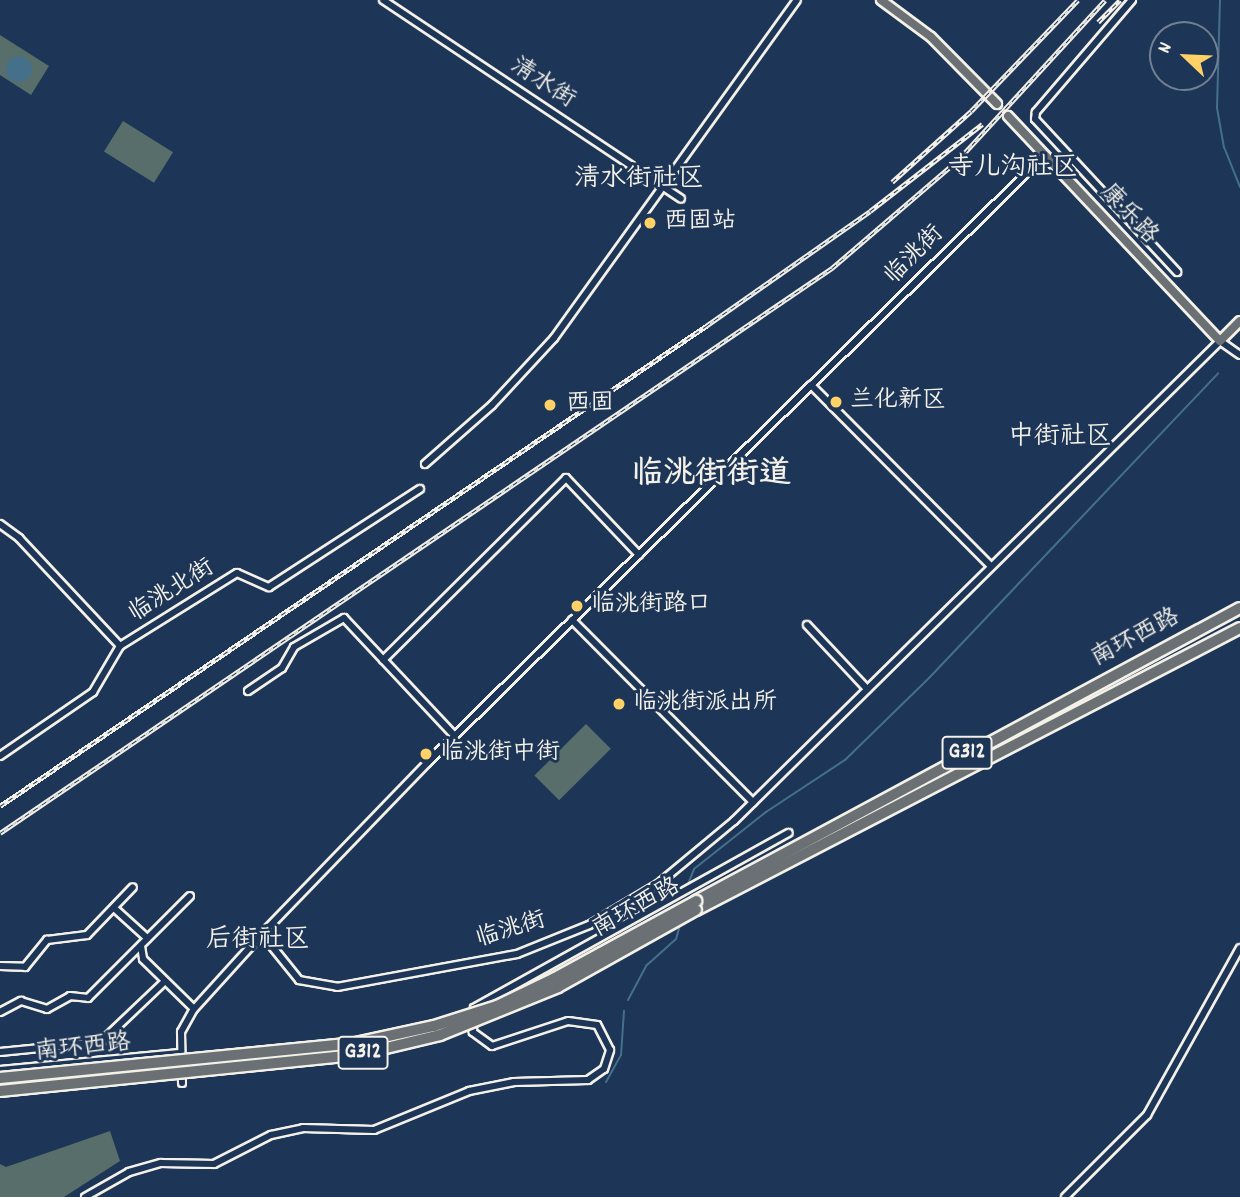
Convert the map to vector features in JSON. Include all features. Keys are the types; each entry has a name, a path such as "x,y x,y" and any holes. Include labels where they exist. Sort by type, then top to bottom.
{"highway":[{"name":"南环西路","path":"0,1091 357,1055 440,1035 558,988 696,905 1007,731 1240,608"},
{"name":"南环西路","path":"0,1078 356,1043 434,1027 497,1006 1240,628"}],"main road":[{"path":"881,0 931,37 998,104"},
{"name":"康乐路","path":"1008,116 1220,341"},
{"path":"1220,341 1240,321"},
{"path":"1007,731 1013,743"}],"street":[{"name":"清水街","path":"383,0 681,199"},
{"path":"425,464 492,405 554,338 660,184 797,0"},
{"path":"1132,0 1036,113 1035,119 1177,272"},
{"name":"临洮街","path":"178,1053 181,1032 194,1009 262,934 455,736 1045,155"},
{"path":"1220,341 1240,355"},
{"name":"临洮街","path":"262,934 284,967 317,987 337,987 517,954 589,925 658,884 753,802 990,565 1220,341"},
{"path":"811,385 990,565"},
{"path":"383,660 566,478 639,555"},
{"name":"临洮北街","path":"0,756 93,692 120,646 237,573 269,587 419,489"},
{"path":"0,524 19,538 120,646"},
{"path":"248,691 282,668 294,648 344,618 455,736"},
{"path":"572,620 753,802"},
{"path":"807,625 867,689"},
{"path":"85,1197 128,1172 161,1163 214,1164 271,1135 303,1128 374,1130 469,1091 514,1083 589,1080 604,1069 610,1050 597,1025 568,1021 492,1046 473,1032 474,1008 789,833"},
{"path":"0,966 30,965 47,940 87,935 133,887"},
{"path":"0,1012 21,1001 47,1009 70,996 88,998 190,896"},
{"path":"114,908 147,938"},
{"path":"141,946 143,959 194,1009"},
{"path":"1065,1197 1147,1115 1240,948"},
{"path":"0,1052 101,1042 165,981"},
{"path":"0,1070 178,1053 182,1083"}],"green space":[{"path":"0,35 49,66 31,95 0,75"},
{"path":"123,121 173,152 154,183 104,152"},
{"path":"586,724 611,749 559,800 534,776"},
{"path":"110,1131 120,1161 64,1197 0,1197 0,1164 6,1167"}],"water":[{"path":"19,56 28,60 32,69 28,78 19,82 10,78 6,69 10,60"}],"waterway":[{"path":"1220,0 1217,108 1224,147 1240,187"},
{"path":"686,889 694,869 766,812 845,760 929,678 1218,373"},
{"path":"628,1000 647,965 676,939 680,925"},
{"path":"606,1082 621,1055 624,1011"}],"tunnel":[{"path":"997,104 1008,116"}],"railway":[{"path":"892,182 971,111 1078,0"},
{"path":"0,833 832,268 958,160 1105,0"},
{"path":"1098,22 1120,0"},
{"path":"0,806 706,326 870,211 982,124"}],"place":[{"name":"西固站","path":"650,223"},
{"name":"兰化新区","path":"836,402"},
{"name":"西固","path":"550,405"},
{"name":"临洮街路口","path":"577,606"},
{"name":"临洮街派出所","path":"619,704"},
{"name":"临洮街中街","path":"426,754"}],"district":[{"name":"寺儿沟社区","path":"1013,169"},
{"name":"清水街社区","path":"639,180"},
{"name":"中街社区","path":"1060,438"},
{"name":"临洮街街道","path":"711,476"},
{"name":"后街社区","path":"258,941"}]}
